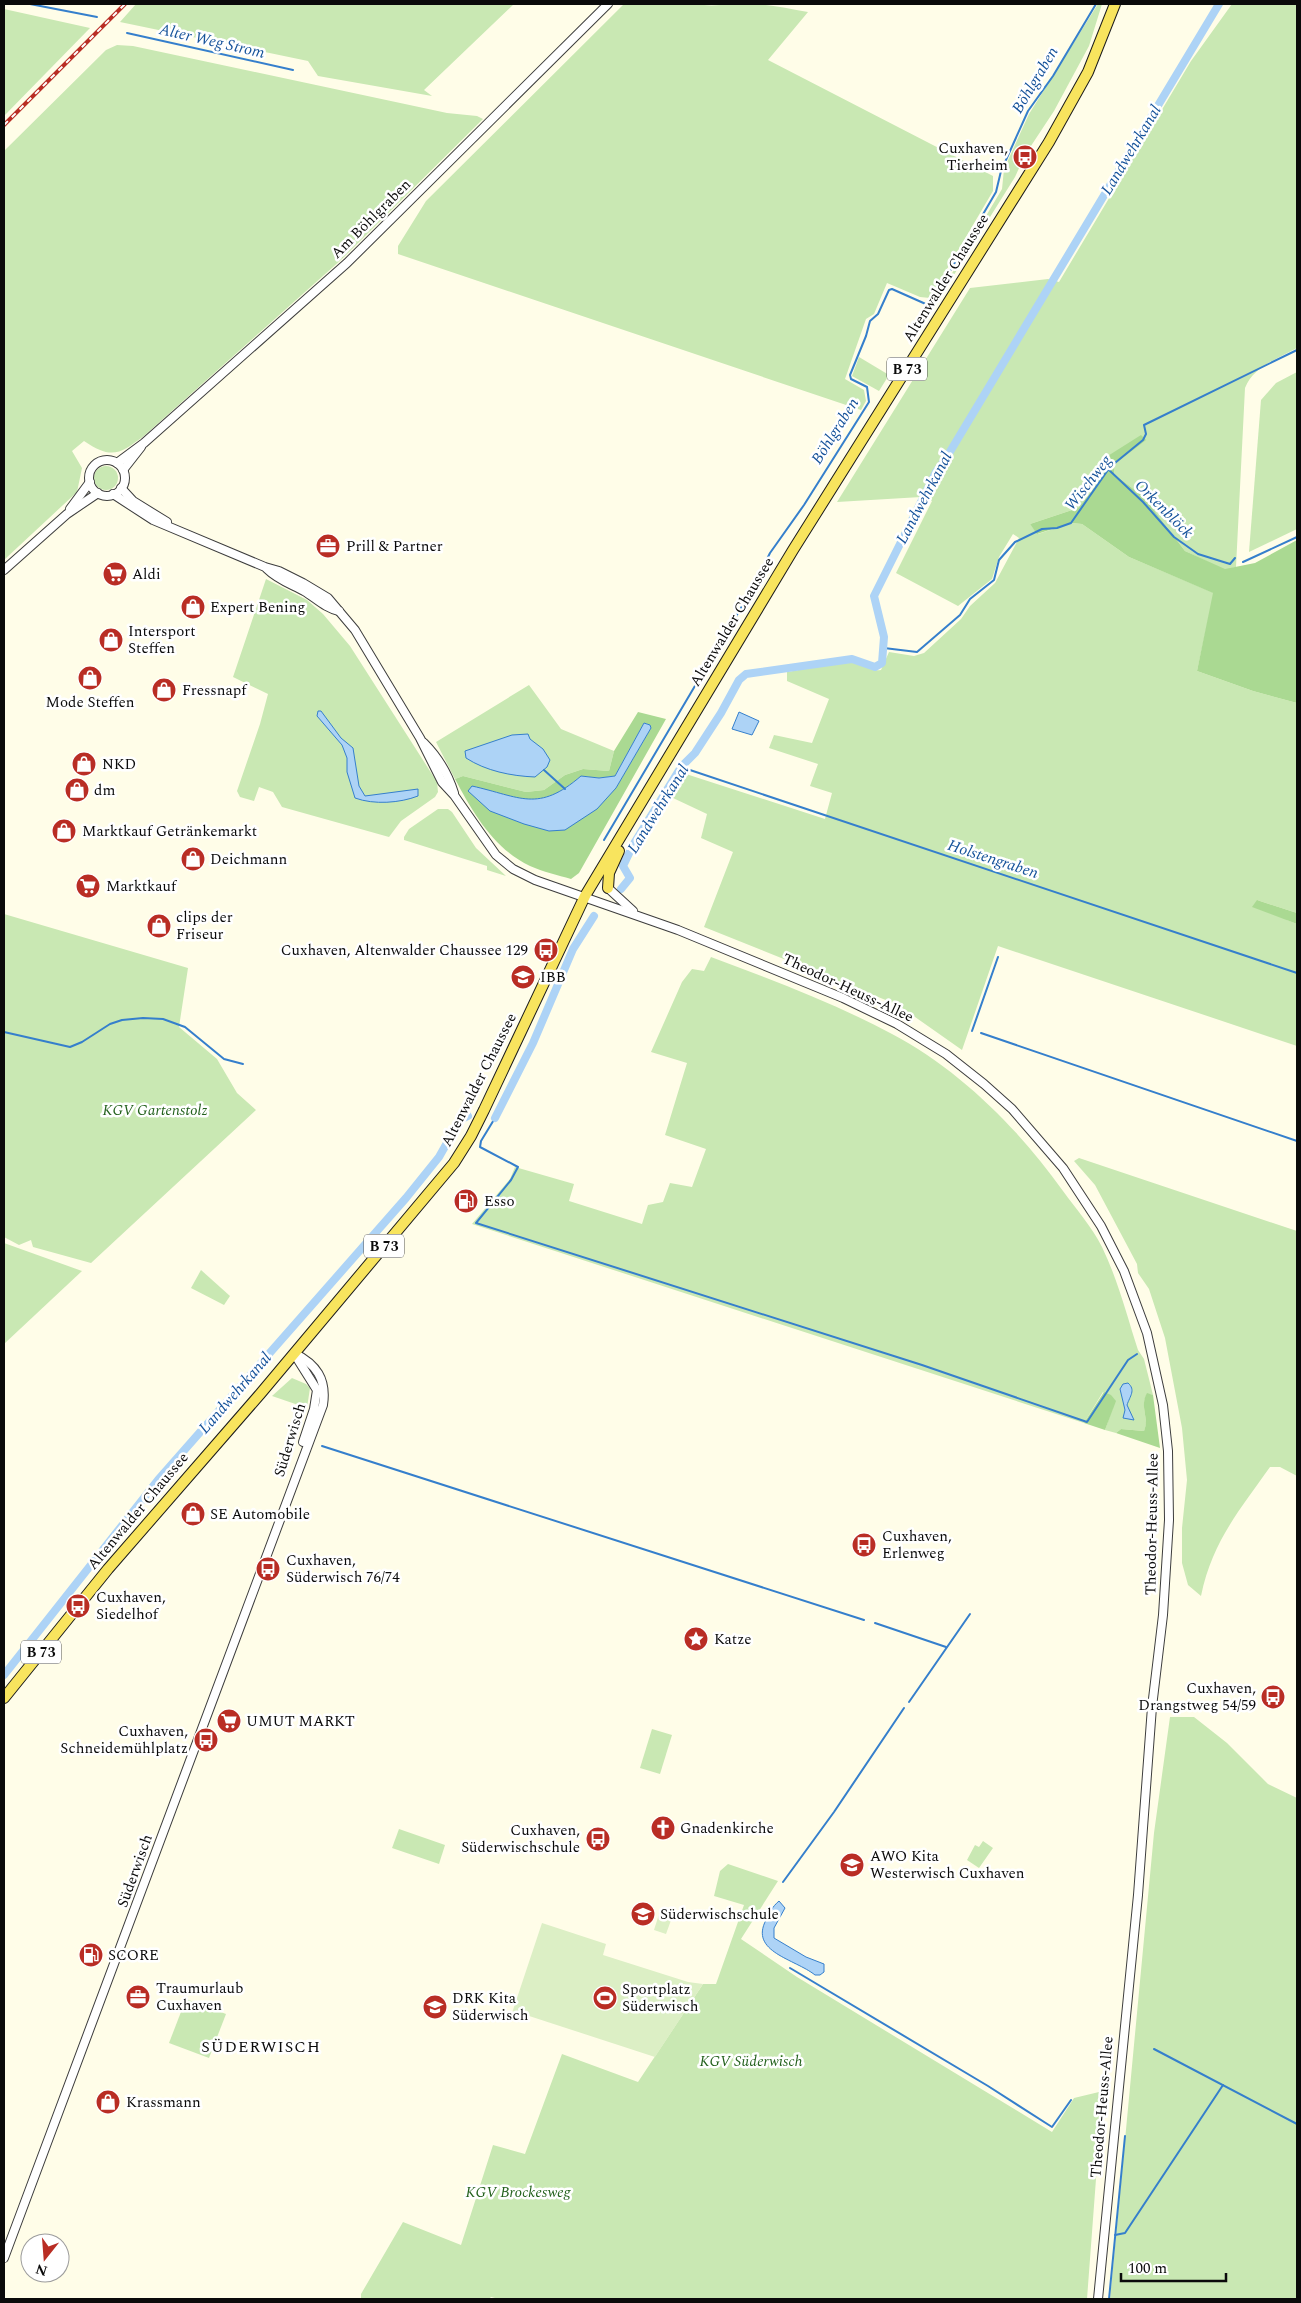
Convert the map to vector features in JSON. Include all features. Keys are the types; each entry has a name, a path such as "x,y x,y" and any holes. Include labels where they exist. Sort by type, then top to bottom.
{"main road":[{"name":"Altenwalder Chaussee","path":"4,1698 108,1569 428,1196 471,1136 585,896 798,542 1049,142 1088,72 1115,4"},
{"name":"Altenwalder Chaussee","path":"608,888 611,866 628,831 632,817"}],"street":[{"name":"Am Böhlgraben","path":"117,463 144,444 347,263 608,4"},
{"name":"Am Böhlgraben","path":"123,470 144,444"},
{"path":"67,514 90,482 91,469 96,464 108,460 117,463 123,470 124,482 121,488 113,494"},
{"path":"90,482 98,493"},
{"path":"121,488 133,500 158,515 170,525"},
{"path":"4,570 67,514 98,493 113,494 143,514 170,525"},
{"name":"Theodor-Heuss-Allee","path":"170,525 265,568 281,580 303,591 330,609 339,611 355,630 420,738 442,782 454,795 496,855 513,869 534,880 636,914 843,998 898,1024 946,1054 995,1093 1031,1130 1063,1168 1101,1226 1129,1284 1147,1333 1163,1405 1168,1451 1169,1520 1163,1615 1155,1674 1098,2299"},
{"path":"608,888 636,914"},
{"name":"Süderwisch","path":"4,2258 114,1968 289,1491 323,1405 325,1394 321,1375 308,1360 294,1353"}],"green space":[{"path":"136,4 514,4 424,90 432,96 318,76 308,61 120,22"},
{"path":"624,4 750,4 770,5 808,12 768,60 993,176 993,191 930,298 920,297 887,283 874,314 866,319 845,379 864,390 866,401 861,410 398,254 398,246 426,201"},
{"path":"1098,4 1102,4 1089,46 1054,111 1025,155 1015,177 932,310 927,307 935,302 1002,189 1004,169 1029,114"},
{"path":"1232,4 1297,4 1297,348 1260,369 1249,380 1245,388 1236,567 1225,570 1185,551 1144,497 1114,474 1115,464 1145,440 1104,459 1103,477 1078,508 1030,524 1038,534 1071,523 1082,524 1129,557 1214,593 1197,671 1253,691 1297,703 1297,913 1257,900 1287,920 1297,924 1297,1046 998,946 962,1050 898,1005 704,927 733,852 701,838 707,814 673,798 668,793 680,774 686,774 825,819 832,793 810,786 818,764 769,748 774,735 812,743 829,699 787,681 787,672 838,663 858,663 873,670 881,670 889,652 914,656 924,653 961,619 970,606 995,583 1019,538 1013,534 999,557 992,579 958,606 896,573 932,501 921,497 837,502 970,288 1048,279 1059,282 1191,61"},
{"path":"4,9 90,28 4,116"},
{"path":"117,45 133,46 447,113 477,116 483,119 342,259 145,435 129,447 116,452 102,451 84,441 72,451 82,468 77,492 4,560 4,151 106,50"},
{"path":"859,357 889,375 879,391 852,376"},
{"path":"1297,372 1297,529 1249,552 1261,400 1276,383"},
{"path":"1141,435 1146,440 1115,464 1114,474 1144,497 1185,551 1225,569 1255,563 1297,540 1297,703 1253,691 1197,671 1213,593 1129,557 1082,524 1071,523 1037,534 1030,524 1078,508 1103,477 1103,459"},
{"path":"106,466 114,470 118,478 114,486 106,490 98,486 94,478 98,470"},
{"path":"266,579 307,600 323,614 350,646 437,782 438,792 435,797 401,821 389,837 282,807 273,792 259,787 254,801 240,797 237,791 260,724 268,694 233,677"},
{"path":"529,685 561,729 614,751 609,771 583,769 565,775 544,790 526,792 463,776 455,779 436,742"},
{"path":"638,712 666,719 579,873 571,879 530,866 506,850 495,840 477,817 455,779 463,776 526,792 544,790 565,775 583,769 609,771 614,751","holes":["644,723 650,725 651,728 616,788 549,831 490,810 488,790 515,798 537,800 557,793 581,776 599,778 615,776"]},
{"path":"438,809 448,809 452,812 476,848 506,876 487,870 487,866 404,840 409,829"},
{"path":"1257,900 1297,913 1297,924 1252,907"},
{"name":"KGV Gartenstolz","path":"4,914 188,968 179,1027 217,1059 237,1093 256,1110 91,1263 33,1247 31,1240 19,1245 4,1237"},
{"path":"711,957 826,1002 892,1034 941,1065 964,1083 1027,1145 1084,1218 1108,1260 1118,1285 1138,1350 1144,1359 1153,1395 1147,1394 1145,1399 1146,1426 1144,1431 1121,1429 1116,1433 1105,1430 1115,1401 1103,1392 1084,1423 472,1224 510,1179 515,1167 574,1184 569,1201 642,1224 648,1205 663,1202 670,1183 692,1187 706,1149 665,1135 687,1063 651,1052 682,982 692,969 704,971"},
{"path":"1079,1158 1297,1231 1297,1476 1280,1467 1270,1467 1237,1513 1219,1543 1201,1596 1188,1585 1182,1563 1182,1528 1187,1480 1182,1428 1165,1338 1149,1289 1138,1273 1137,1264 1095,1185 1074,1161"},
{"path":"4,1243 82,1271 4,1344"},
{"path":"201,1270 230,1296 224,1305 191,1288"},
{"path":"292,1378 306,1384 310,1388 307,1408 272,1396"},
{"path":"1104,1392 1111,1395 1116,1401 1105,1430 1084,1423"},
{"path":"1147,1393 1153,1395 1160,1448 1116,1433 1121,1429 1144,1431 1146,1422 1144,1403"},
{"path":"1170,1717 1194,1717 1227,1743 1268,1784 1297,1798 1297,2299 1110,2299 1154,1833"},
{"path":"652,1729 672,1735 660,1774 640,1768"},
{"path":"399,1829 445,1845 439,1864 392,1848"},
{"path":"983,1841 993,1848 979,1868 967,1860 975,1845 979,1847"},
{"path":"728,1864 778,1881 741,1939 797,1977 1052,2132 1074,2098 1099,2092 1102,2099 1087,2299 499,2299 491,2297 489,2299 361,2299 361,2294 403,2222 461,2245 493,2145 525,2154 562,2054 638,2082 703,1984 716,1984 744,1905 714,1896 720,1871"},
{"path":"661,1908 674,1912 666,1934 654,1930"},
{"name":"Sportplatz Süderwisch","path":"542,1923 606,1944 603,1955 688,1982 703,1984 655,2057 523,2014 522,2016 512,2013"},
{"path":"186,1999 226,2014 209,2058 169,2043"}],"water":[{"path":"318,711 321,711 341,738 353,748 359,786 365,796 418,789 418,796 387,802 370,802 355,798 347,772 347,758 342,745 317,716"},
{"path":"739,712 759,721 752,735 732,729"},
{"path":"644,723 650,725 651,728 616,788 597,809 565,830 549,831 490,811 468,791 472,786 517,797 541,798 553,795 566,788 581,776 599,778 615,776"},
{"path":"528,734 530,739 543,749 550,760 547,767 535,777 499,772 466,758 465,751 512,735"},
{"path":"1128,1383 1132,1391 1127,1405 1134,1420 1123,1418 1125,1410 1120,1389 1123,1384"},
{"path":"779,1901 785,1908 774,1928 774,1938 806,1957 824,1964 824,1972 820,1975 815,1975 777,1954 764,1940 762,1931 766,1920"}],"waterway":[{"name":"Alter Weg Strom","path":"30,4 97,17"},
{"name":"Böhlgraben","path":"604,840 751,591 770,553 804,505 869,402 867,387 851,379 850,375 870,321 878,314 889,290 892,289 928,305 933,300 996,192 1001,171 1028,111 1053,76 1096,4"},
{"name":"Landwehrkanal","path":"621,889 630,878 623,866 633,845 681,767 695,753 721,713 739,680 746,674 852,659 875,667 882,663 884,637 874,596 936,472 1219,4"},
{"name":"Alter Weg Strom","path":"127,33 293,70"},
{"name":"Wischweg","path":"884,648 917,652 960,615 970,599 994,580 999,560 1015,542 1042,529 1057,528 1071,523 1110,467 1143,440 1146,434 1144,425 1297,350"},
{"name":"Orkenblöck","path":"1109,470 1143,502 1174,537 1198,554 1230,564 1235,558"},
{"name":"Orkenblöck","path":"1243,562 1297,537"},
{"name":"Holstengraben","path":"681,767 1297,973"},
{"path":"544,770 565,789"},
{"name":"Landwehrkanal","path":"495,1118 533,1043 573,949 594,916"},
{"path":"972,1031 998,957"},
{"path":"4,1032 70,1047 82,1042 110,1024 122,1020 163,1019 185,1027 224,1059 243,1064"},
{"path":"981,1033 1297,1141"},
{"name":"Landwehrkanal","path":"4,1675 158,1480 406,1198 439,1157 460,1120 468,1116"},
{"path":"495,1118 481,1141 480,1147 518,1167 511,1180 476,1223 922,1365 1087,1422 1128,1360 1137,1354"},
{"path":"322,1446 864,1620"},
{"path":"909,1702 970,1614"},
{"path":"875,1623 946,1647"},
{"path":"783,1882 834,1812 904,1708"},
{"path":"790,1968 988,2086 1052,2127 1071,2100"},
{"path":"1154,2049 1297,2124"},
{"path":"1115,2235 1125,2233 1223,2085"},
{"path":"1109,2299 1125,2136"}],"railway":[{"path":"4,125 125,4"}],"place":[{"name":"Cuxhaven, Tierheim","path":"1025,157"},
{"name":"Prill & Partner","path":"328,546"},
{"name":"Aldi","path":"115,574"},
{"name":"Expert Bening","path":"193,607"},
{"name":"Intersport Steffen","path":"111,640"},
{"name":"Mode Steffen","path":"90,678"},
{"name":"Fressnapf","path":"164,690"},
{"name":"NKD","path":"84,764"},
{"name":"dm","path":"77,790"},
{"name":"Marktkauf Getränkemarkt","path":"64,831"},
{"name":"Deichmann","path":"193,859"},
{"name":"Marktkauf","path":"88,886"},
{"name":"clips der Friseur","path":"159,926"},
{"name":"Cuxhaven, Altenwalder Chaussee 129","path":"546,950"},
{"name":"IBB","path":"523,977"},
{"name":"Esso","path":"466,1201"},
{"name":"SE Automobile","path":"193,1514"},
{"name":"Cuxhaven, Erlenweg","path":"864,1545"},
{"name":"Cuxhaven, Süderwisch 76/74","path":"268,1569"},
{"name":"Cuxhaven, Siedelhof","path":"78,1606"},
{"name":"Katze","path":"696,1639"},
{"name":"Cuxhaven, Drangstweg 54/59","path":"1273,1697"},
{"name":"UMUT MARKT","path":"229,1721"},
{"name":"Cuxhaven, Schneidemühlplatz","path":"206,1740"},
{"name":"Gnadenkirche","path":"663,1828"},
{"name":"Cuxhaven, Süderwischschule","path":"598,1839"},
{"name":"AWO Kita Westerwisch Cuxhaven","path":"852,1865"},
{"name":"Süderwischschule","path":"643,1914"},
{"name":"SCORE","path":"91,1955"},
{"name":"Traumurlaub Cuxhaven","path":"138,1997"},
{"name":"Sportplatz Süderwisch","path":"605,1998"},
{"name":"DRK Kita Süderwisch","path":"435,2007"},
{"name":"Krassmann","path":"108,2102"}],"district":[{"name":"SÜDERWISCH","path":"261,2047"}],"park label":[{"name":"KGV Süderwisch","path":"751,2061"},
{"name":"KGV Brockesweg","path":"518,2192"}]}
